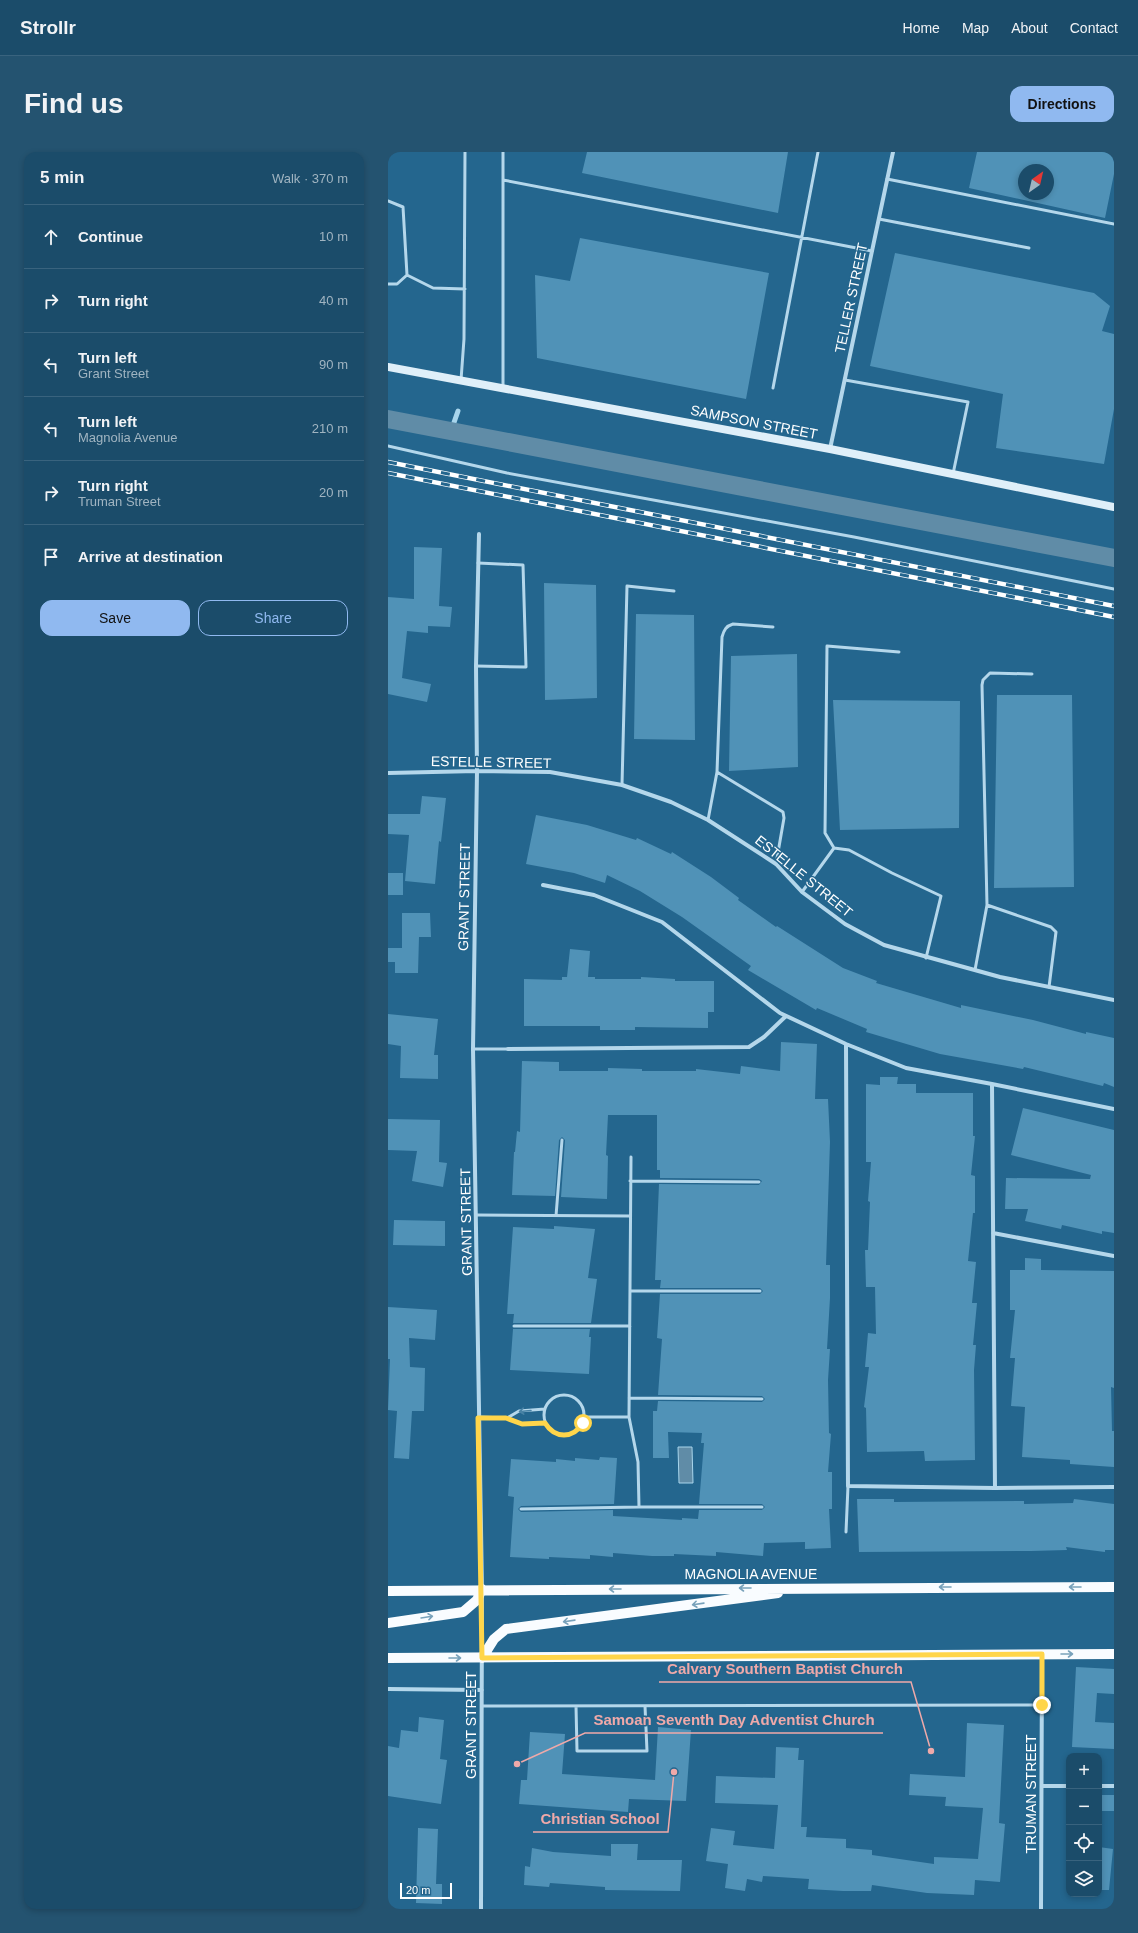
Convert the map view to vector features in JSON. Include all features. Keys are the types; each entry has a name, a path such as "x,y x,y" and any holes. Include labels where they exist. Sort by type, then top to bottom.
{"main road":[{"name":"MAGNOLIA AVENUE","path":"388,1591 482,1589 1114,1587"},
{"path":"482,1658 494,1639 506,1629 820,1588"},
{"path":"388,1623 464,1612 477,1600 482,1589"},
{"path":"388,1658 1114,1654"}],"street":[{"name":"TELLER STREET","path":"830,449 893,152"},
{"name":"SAMPSON STREET","path":"388,367 830,449 1114,507"},
{"name":"GRANT STREET","path":"479,534 476,666 477,771 473,1050 477,1215 479,1347 478,1418 482,1589 481,1909"},
{"name":"ESTELLE STREET","path":"388,773 477,771 550,772 622,785 671,802 708,820 776,864 802,892 845,924 884,945 926,958 975,970 1114,1000"},
{"path":"543,885 594,895 662,922 709,960 786,1016 846,1044 906,1068 1114,1109"},
{"path":"508,1050 749,1047 764,1037 786,1016"},
{"path":"846,1044 848,1486 995,1488 1114,1486"},
{"path":"992,1084 995,1488"},
{"path":"993,1233 1114,1256"},
{"name":"TRUMAN STREET","path":"1041,1909 1042,1654"},
{"path":"388,1690 482,1690"},
{"path":"1042,1786 1066,1786"},
{"path":"1102,1786 1114,1786"}],"lane":[{"path":"461,381 465,289 465,152"},
{"path":"503,152 503,388"},
{"path":"773,388 818,152"},
{"path":"887,179 1114,224"},
{"path":"503,180 872,251"},
{"path":"388,201 403,207 407,275"},
{"path":"879,219 1029,248"},
{"path":"407,275 433,288 465,289"},
{"path":"388,284 397,284 407,275"},
{"path":"845,380 968,402 953,474"},
{"path":"388,446 507,473 854,537 1114,588"},
{"path":"476,666 526,666 523,565 478,563"},
{"path":"622,785 627,586 674,591"},
{"path":"708,820 718,772 722,637 724,631 728,626 733,624 773,627"},
{"path":"834,848 825,833 827,646 900,652"},
{"path":"975,970 987,905 983,680 990,673 1032,674"},
{"path":"718,772 783,812 784,818 776,864"},
{"path":"802,892 834,848"},
{"path":"834,848 849,850 892,873 941,896 926,958"},
{"path":"987,905 1051,927 1056,932 1049,986"},
{"path":"473,1050 508,1050"},
{"path":"556,1216 562,1140"},
{"path":"631,1157 629,1417 638,1462 639,1507"},
{"path":"630,1181 759,1182"},
{"path":"477,1215 630,1216"},
{"path":"630,1291 760,1291"},
{"path":"514,1326 630,1326"},
{"path":"564,1395 577,1399 581,1404 585,1417 579,1429 567,1436 554,1433 545,1423 545,1409 552,1399 564,1395"},
{"path":"629,1398 762,1399"},
{"path":"506,1418 519,1411 545,1409"},
{"path":"585,1417 629,1417"},
{"path":"478,1418 506,1418 522,1424 545,1423"},
{"path":"846,1532 848,1486"},
{"path":"521,1509 762,1507"},
{"path":"482,1706 1042,1705"},
{"path":"576,1706 577,1751 647,1751 646,1706"}],"water":[{"path":"678,1447 692,1447 693,1483 679,1483"}],"building":[{"path":"587,152 788,152 778,213 582,173"},
{"path":"977,152 1114,152 1114,174 1105,218 1023,200 1054,200 1054,164 1018,164 1018,199 969,188"},
{"path":"580,238 769,273 746,399 537,358 535,275 570,281"},
{"path":"895,253 1094,293 1110,306 1102,331 1114,334 1114,409 1104,464 996,448 1003,394 870,366"},
{"path":"414,547 442,548 439,606 452,607 450,627 428,626 428,633 407,631 402,678 431,684 427,702 388,694 388,597 414,599"},
{"path":"544,583 596,585 597,698 545,700"},
{"path":"636,614 694,615 695,740 634,739"},
{"path":"797,654 798,767 729,771 731,656"},
{"path":"997,695 1072,695 1074,887 994,888"},
{"path":"833,700 960,701 959,828 840,830"},
{"path":"422,796 446,798 441,842 439,841 435,884 405,881 409,835 388,834 388,814 420,814"},
{"path":"536,815 587,825 636,840 637,838 671,854 672,852 711,877 739,898 738,900 776,927 777,926 843,968 877,981 876,983 961,1008 961,1005 1033,1020 1086,1034 1086,1032 1114,1038 1114,1087 1104,1083 1103,1086 1024,1067 1023,1069 940,1054 866,1032 867,1029 817,1008 816,1010 748,970 751,966 682,917 640,891 607,875 605,883 574,873 526,864"},
{"path":"388,873 403,873 403,895 388,895"},
{"path":"402,913 430,913 431,937 419,937 418,973 395,973 395,962 388,962 388,948 402,948"},
{"path":"570,949 590,951 588,977 595,977 595,979 641,979 641,977 675,979 675,981 714,981 714,1012 708,1012 708,1028 635,1027 635,1030 600,1030 600,1026 524,1026 524,979 562,980 562,977 567,977"},
{"path":"388,1014 438,1019 434,1055 438,1055 438,1079 400,1078 401,1046 388,1044"},
{"path":"781,1042 817,1044 815,1099 828,1099 830,1142 826,1265 830,1265 827,1349 830,1349 828,1380 829,1433 831,1434 828,1472 832,1472 832,1509 829,1509 831,1548 805,1549 805,1542 764,1543 763,1556 716,1552 716,1556 674,1554 674,1556 652,1556 613,1553 613,1557 590,1555 590,1559 510,1557 514,1497 508,1496 511,1459 556,1462 556,1459 575,1461 575,1458 599,1460 600,1457 617,1458 614,1504 521,1506 518,1509 521,1512 613,1510 613,1516 682,1520 682,1518 698,1519 699,1510 762,1510 765,1507 762,1504 699,1504 704,1443 701,1443 702,1433 668,1432 669,1458 653,1458 653,1411 657,1411 658,1401 762,1402 765,1399 762,1396 658,1395 662,1339 657,1338 660,1294 760,1294 763,1291 760,1288 660,1288 661,1280 655,1280 659,1184 759,1185 762,1181 759,1179 660,1178 660,1170 657,1170 657,1115 608,1115 606,1155 608,1156 607,1199 561,1197 565,1140 562,1137 559,1140 555,1196 512,1195 514,1152 517,1131 520,1132 522,1061 559,1062 559,1071 608,1071 608,1068 642,1069 642,1071 696,1071 696,1069 740,1074 741,1066 780,1071"},
{"path":"880,1077 898,1077 897,1084 916,1084 916,1093 973,1093 973,1136 975,1136 971,1175 975,1176 975,1213 973,1213 968,1261 976,1262 972,1303 977,1303 973,1345 976,1345 974,1370 975,1460 925,1461 924,1451 867,1452 866,1408 864,1407 869,1367 865,1367 868,1333 876,1334 875,1287 866,1287 865,1250 868,1250 870,1202 868,1201 871,1162 866,1162 866,1084 880,1085"},
{"path":"1023,1108 1114,1130 1114,1233 1102,1231 1102,1234 1062,1225 1061,1229 1025,1221 1028,1209 1005,1209 1006,1178 1090,1179 1091,1175 1011,1155"},
{"path":"388,1119 440,1120 439,1162 447,1163 443,1187 412,1181 417,1151 388,1150"},
{"path":"394,1220 445,1221 445,1246 393,1245"},
{"path":"554,1226 595,1229 588,1278 597,1279 591,1323 513,1323 514,1314 507,1314 513,1227 554,1229"},
{"path":"1025,1258 1041,1259 1041,1270 1114,1271 1114,1388 1111,1387 1112,1431 1114,1431 1114,1467 1070,1464 1070,1460 1022,1457 1025,1407 1011,1406 1015,1358 1010,1358 1015,1310 1010,1310 1010,1270 1025,1270"},
{"path":"388,1307 437,1310 435,1340 409,1338 410,1367 425,1368 424,1411 412,1411 409,1459 394,1458 397,1411 388,1410 390,1359 388,1359"},
{"path":"513,1329 590,1329 589,1374 510,1370"},
{"path":"857,1499 894,1499 894,1502 1024,1501 1024,1504 1073,1503 1074,1499 1114,1504 1114,1550 1105,1550 1105,1552 1066,1547 1067,1550 859,1552"},
{"path":"1076,1667 1114,1669 1114,1694 1097,1693 1095,1722 1114,1723 1114,1749 1072,1747"},
{"path":"419,1717 444,1720 440,1759 447,1760 441,1804 388,1796 388,1746 399,1748 401,1730 418,1732"},
{"path":"967,1723 1004,1725 999,1823 1005,1824 1000,1882 975,1880 974,1895 927,1893 872,1885 871,1891 808,1889 809,1879 763,1876 762,1882 747,1879 745,1891 725,1888 728,1864 706,1861 711,1828 735,1831 733,1845 774,1849 778,1805 715,1803 716,1776 775,1778 776,1747 799,1748 798,1760 804,1760 801,1827 807,1827 806,1837 846,1839 846,1848 872,1850 872,1855 934,1864 934,1857 978,1859 983,1808 945,1806 946,1797 909,1795 910,1774 965,1777"},
{"path":"658,1727 691,1730 686,1801 629,1799 628,1812 519,1804 521,1780 527,1780 530,1732 565,1734 562,1774 655,1780"},
{"path":"1102,1795 1114,1795 1114,1811 1102,1811"},
{"path":"418,1828 438,1829 436,1884 442,1884 442,1904 416,1903"},
{"path":"611,1844 638,1844 637,1860 682,1860 680,1891 605,1890 605,1887 550,1883 549,1887 524,1885 525,1866 530,1867 532,1848 553,1852 611,1856"},
{"path":"1102,1847 1113,1849 1109,1890 1102,1890"}],"waterway":[{"path":"451,431 458,411"},
{"path":"388,419 1114,558"}],"railway":[{"path":"388,462 1114,606"},
{"path":"388,473 1114,617"}],"place":[{"name":"Calvary Southern Baptist Church","path":"931,1751"},
{"name":"Samoan Seventh Day Adventist Church","path":"517,1764"},
{"name":"Christian School","path":"674,1772"}],"route":[{"path":"583,1423 579,1429 567,1436 554,1433 545,1423 522,1424 506,1418 478,1418 482,1658 1042,1654 1042,1705"}]}
